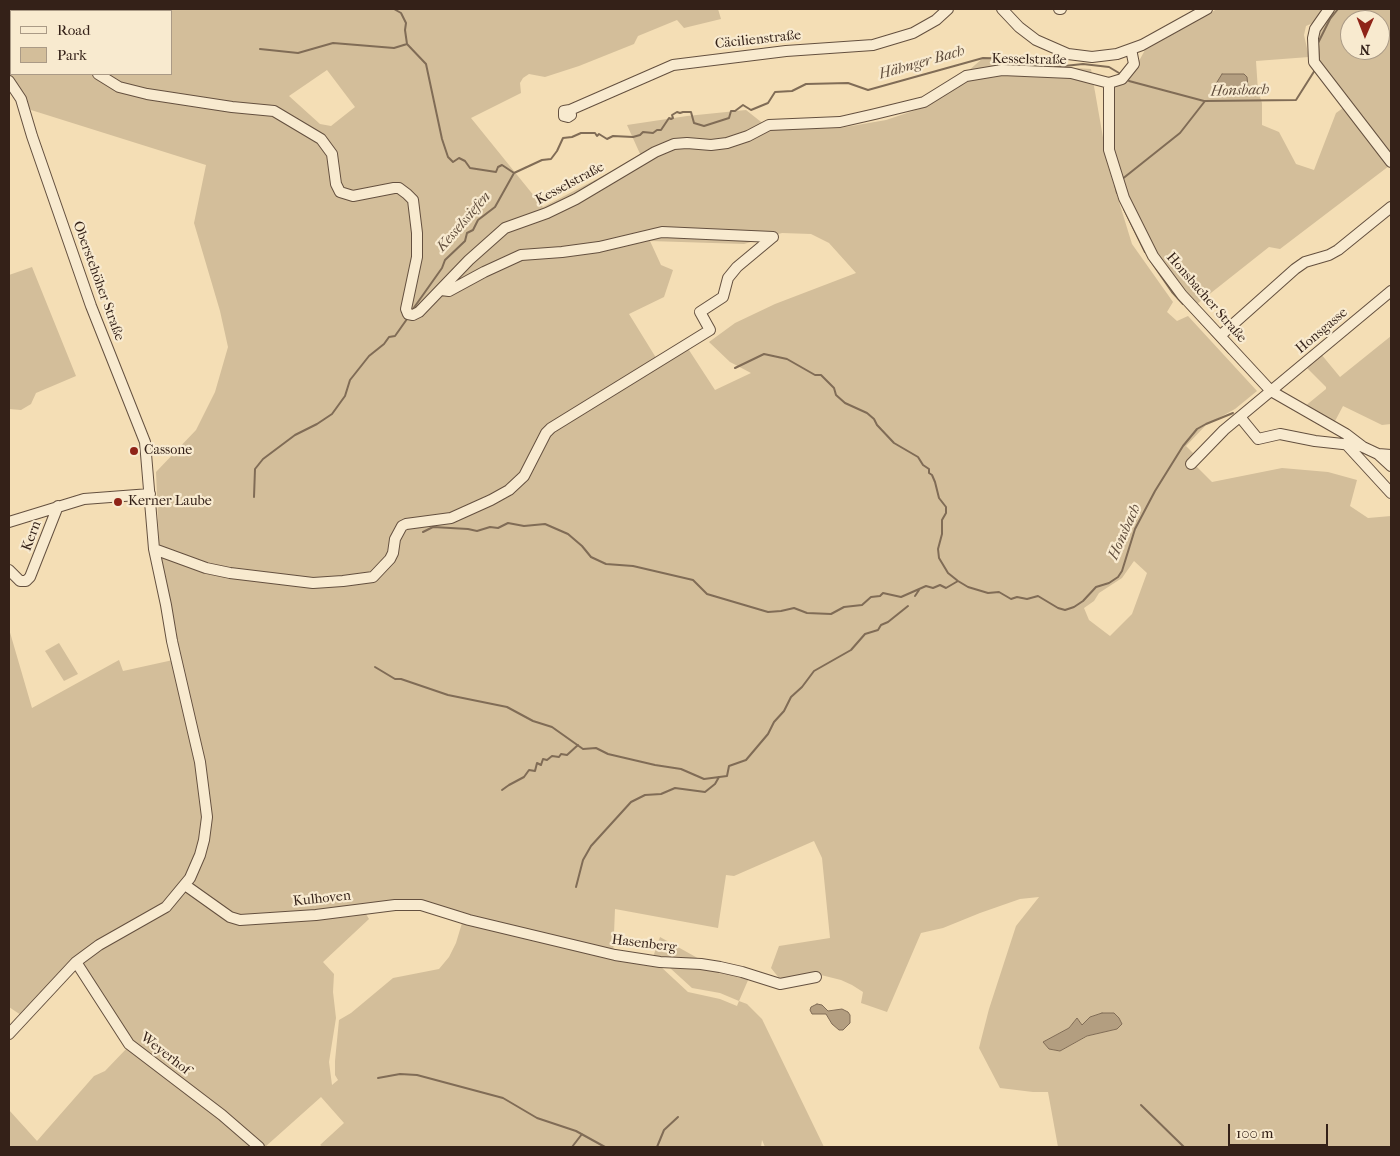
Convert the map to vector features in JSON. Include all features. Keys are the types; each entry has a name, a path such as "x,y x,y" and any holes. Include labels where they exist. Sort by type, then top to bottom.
{"street":[{"name":"Cäcilienstraße","path":"570,110 673,65 777,52 873,45 913,33 936,20 948,9"},
{"path":"1002,9 1019,27 1036,40 1068,54 1100,56 1131,49 1152,40 1208,9"},
{"path":"1329,9 1315,29 1313,38 1314,62 1391,162"},
{"path":"1108,83 1122,79 1134,64 1131,49"},
{"name":"Kesselstraße","path":"100,75 119,87 147,94 232,107 274,111 321,140 332,154 336,184 340,192 353,196 394,188 403,191 413,200 417,233 417,257 406,309 408,314 413,315 420,312 469,260 505,228 547,213 655,152 674,144 712,145 727,143 748,136 769,125 840,122 924,102 966,76 1002,70 1071,73 1108,83"},
{"name":"Oberstehöher Straße","path":"9,81 21,99 91,306 141,429 148,454 154,549 172,642 200,762 207,806 204,840 200,855 185,885 166,907 100,945 76,962 9,1034"},
{"name":"Honsbacher Straße","path":"1108,83 1109,150 1124,198 1152,256 1182,295 1271,391 1346,434 1363,447 1378,454 1391,454"},
{"path":"1220,335 1305,262 1338,250 1391,207"},
{"path":"154,549 206,568 230,573 313,583 373,577 390,559 395,539 402,526 451,518 509,490 524,476 546,433 551,428 710,330 700,312 723,297 728,278 733,272 773,237 662,232 590,248 521,255 449,291 440,290"},
{"name":"Honsgasse","path":"1191,464 1240,416 1391,292"},
{"path":"1240,416 1258,439 1280,434 1363,447"},
{"path":"1346,444 1391,493"},
{"path":"1378,454 1391,466"},
{"name":"Kern","path":"9,522 84,499 150,494"},
{"name":"Kern","path":"9,570 20,581 26,581 30,577 58,506"},
{"name":"Kulhoven","path":"185,885 230,917 240,920 316,915 409,904 421,905 469,920"},
{"name":"Hasenberg","path":"469,920 596,952 660,962 720,967 780,984 816,977"},
{"name":"Weyerhof","path":"76,962 129,1044 222,1115 259,1147"}],"green space":[{"path":"111,9 718,9 721,19 684,28 677,20 638,36 634,44 579,66 545,77 529,74 520,83 521,93 471,118 543,207 641,156 627,125 746,110 770,129 840,128 886,120 928,106 983,58 1026,65 1091,69 1108,166 1132,244 1173,302 1167,312 1177,321 1188,316 1257,391 1235,409 1206,425 1186,446 1194,454 1194,464 1212,482 1282,468 1328,472 1357,480 1350,506 1368,518 1391,516 1391,1147 1058,1147 1048,1092 1000,1088 979,1048 989,1009 1016,926 1039,897 1020,899 943,928 921,933 887,1012 861,1003 863,992 841,980 817,974 788,981 779,978 771,968 779,946 830,938 822,858 814,841 734,876 726,875 718,928 615,909 613,958 660,966 688,992 720,999 737,1006 739,1001 747,1004 762,1019 824,1147 765,1147 762,1140 761,1147 323,1147 320,1145 344,1123 321,1097 265,1147 9,1147 9,1110 37,1141 94,1076 105,1071 128,1047 76,962 111,938 96,945 70,964 24,1017 9,1007 9,629 32,708 119,660 123,671 173,660 207,804 206,775 175,637 177,635 175,625 173,624 159,544 156,472 196,430 215,392 228,347 220,311 194,223 206,165 31,110 9,77 9,63 10,61 10,75 95,75 113,88 127,94 152,100 204,108 206,100 146,90 120,83 106,75 172,75 172,10","holes":["327,70 355,107 331,126 320,124 289,96","782,233 811,234 829,243 856,273 775,304 735,323 709,342 730,362 751,373 715,390 687,347 658,361 629,314 664,297 673,270 661,265 650,241 744,244","1134,561 1147,573 1132,614 1110,636 1089,620 1084,608 1094,601 1099,593 1122,578","421,901 465,913 456,943 449,957 439,969 393,978 351,1013 339,1020 335,1061 335,1075 338,1080 332,1085 329,1062 336,1018 333,992 334,974 323,962 369,919 360,904","290,914 294,921 255,923 260,916","1102,1013 1114,1013 1122,1024 1117,1029 1088,1036 1060,1051 1049,1049 1043,1042 1069,1028 1077,1018 1082,1025 1090,1017"]},
{"path":"1217,9 1325,9 1317,21 1306,26 1304,35 1309,57 1256,61 1258,91 1262,103 1262,125 1279,132 1296,164 1314,170 1336,113 1343,108 1389,166 1280,249 1269,247 1197,304 1153,249 1123,182 1114,170 1111,85 1134,70 1145,50"},
{"path":"1333,9 1391,9 1391,158 1324,70 1321,62 1316,61 1316,40 1325,20"},
{"path":"32,267 76,376 36,393 31,404 21,410 9,409 9,275"},
{"path":"1391,336 1391,424 1382,425 1343,406 1334,423 1304,407 1326,389 1305,366 1321,354 1340,377"},
{"path":"59,643 78,674 64,681 45,651"},
{"path":"660,937 719,970 749,978 739,1001 720,993 692,988 659,958 653,957"}],"water":[{"path":"1222,74 1244,74 1247,77 1247,93 1218,94 1214,92 1214,87"},
{"path":"817,1004 822,1005 828,1011 842,1009 848,1012 850,1023 843,1030 839,1030 832,1024 826,1014 812,1014 811,1007"},
{"path":"1102,1013 1114,1013 1122,1024 1117,1029 1087,1036 1060,1051 1049,1049 1043,1042 1069,1028 1077,1018 1082,1025 1090,1017"}],"waterway":[{"name":"Hähnger Bach","path":"394,9 401,13 406,23 407,44 426,64 442,139 448,157 453,162 459,158 465,161 470,168 496,172 498,167 502,165 514,173 542,160 551,159 563,138 581,133 595,133 597,136 599,134 607,139 613,136 633,137 643,132 653,133 661,130 669,118 673,118 672,115 677,112 691,112 694,123 704,126 729,118 731,111 735,111 743,105 751,110 768,103 775,92 792,91 806,84 848,83 868,90 983,58 1025,59 1041,67"},
{"name":"Honsbach","path":"1319,60 1318,43 1330,19 1338,9"},
{"path":"260,49 298,53 333,43 394,48 407,44"},
{"name":"Hähnger Bach","path":"1055,67 1083,64 1109,67 1119,73"},
{"name":"Honsbach","path":"1121,180 1180,133 1205,101 1296,100 1315,70"},
{"name":"Hähnger Bach","path":"1129,81 1204,101"},
{"name":"Kesselssiefen","path":"413,309 442,268 445,260 465,241 467,233 473,230 478,220 495,207 514,173"},
{"name":"Honsbach","path":"1115,184 1117,193"},
{"name":"Honsbach","path":"1124,209 1145,252"},
{"name":"Honsbach","path":"1150,260 1172,292 1183,304"},
{"name":"Honsbach","path":"1187,307 1229,353"},
{"name":"Kesselssiefen","path":"254,497 255,469 263,459 295,435 332,414 345,396 350,380 369,356 384,344 389,337 395,336 407,319"},
{"name":"Honsbach","path":"735,368 764,354 787,359 815,375 821,375 834,388 836,395 845,403 867,413 894,443 918,457 923,465 929,469 939,498 946,507 938,549 939,558 948,573 968,587 988,593 999,592 1011,599 1017,597 1027,599 1038,596 1065,610 1083,601 1096,587 1109,583 1118,577 1122,571 1135,529 1155,491 1183,446 1197,429 1233,413"},
{"path":"423,532 433,527 477,531 490,527 498,528 508,523 524,526 545,524 568,534 591,557 606,564 633,566 693,580 707,594 768,612 794,608 807,613 831,614 844,607 862,605 871,597 880,596 883,593 901,597 926,586 933,588 940,585 946,588 958,581"},
{"path":"915,596 919,590"},
{"path":"375,667 395,679 401,679 448,695 507,707 533,721 552,727 583,749 596,748 608,754 681,769 704,779 727,776 729,766 746,760 768,734 791,697 802,687 814,671 851,650 865,634 878,630 881,625 888,622 908,606"},
{"path":"502,790 524,777 529,770 535,771 537,763 541,765 543,759 547,760 552,756 559,757 561,754 567,755 578,745"},
{"path":"576,887 583,860 591,846 631,802 645,795 661,794 675,788 705,792 715,784 719,777"},
{"path":"378,1078 400,1074 417,1075 503,1098 537,1118 576,1131 605,1147"},
{"path":"1141,1105 1184,1147"},
{"path":"657,1147 664,1130 678,1117"},
{"path":"572,1147 582,1134"}],"place":[{"name":"Cassone","path":"134,451"},
{"name":"Kerner Laube","path":"118,502"}]}
